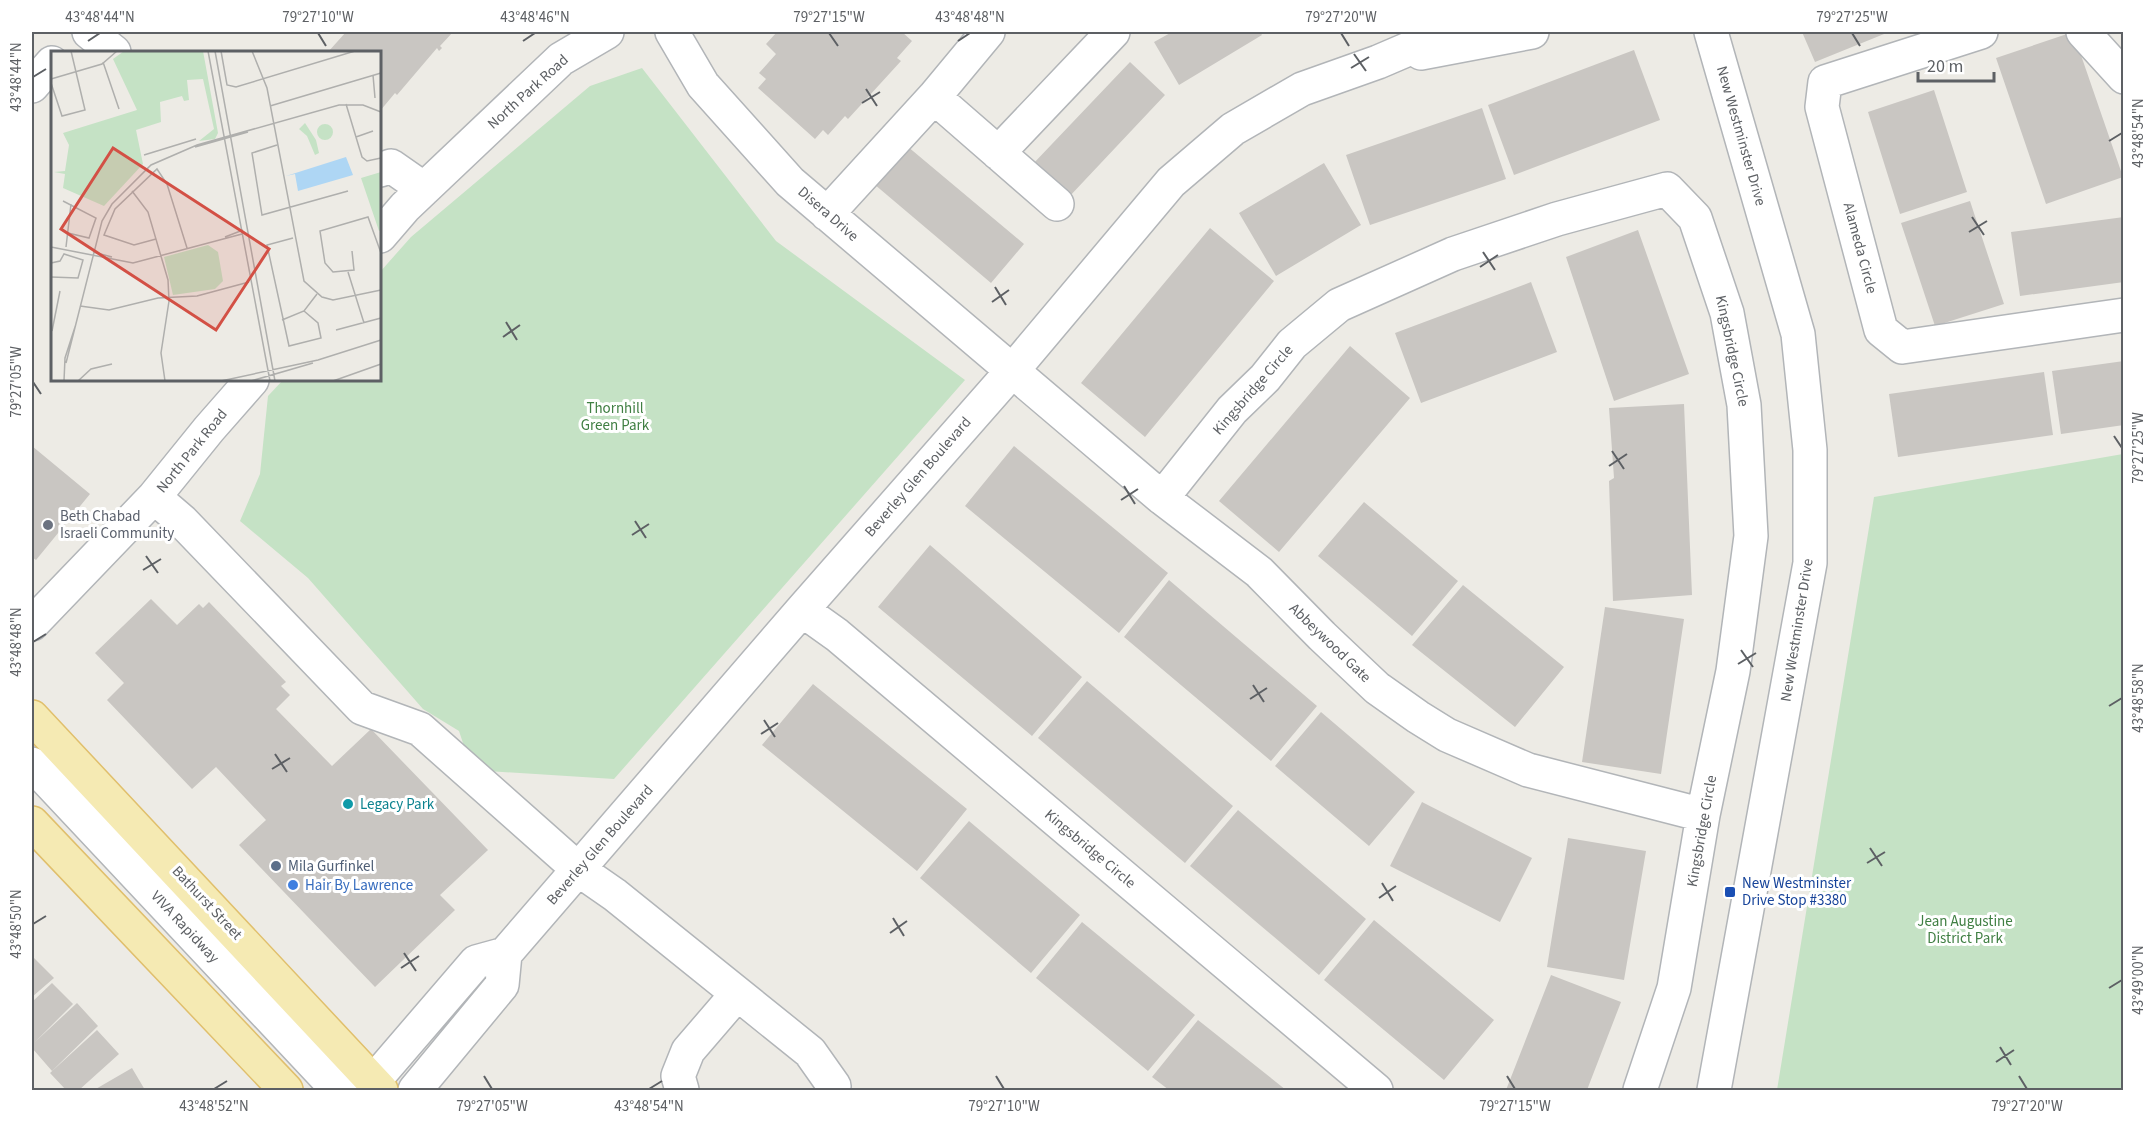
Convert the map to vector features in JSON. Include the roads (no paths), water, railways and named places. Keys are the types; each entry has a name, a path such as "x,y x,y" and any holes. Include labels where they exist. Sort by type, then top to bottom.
{"main road":[{"name":"Bathurst Street","path":"32,717 374,1088"},
{"path":"32,822 286,1090"}],"street":[{"name":"North Park Road","path":"381,235 424,189 561,59 607,32"},
{"name":"Disera Drive","path":"672,32 703,85 790,182 1013,370"},
{"path":"826,214 934,97 988,32"},
{"path":"998,153 1113,32"},
{"name":"Beverley Glen Boulevard","path":"505,954 802,609 1013,370 1171,182 1233,129 1302,89 1378,62 1448,32"},
{"name":"Beverley Glen Boulevard","path":"1378,62 1532,32"},
{"name":"New Westminster Drive","path":"1711,32 1798,334 1810,450 1810,563 1714,1090"},
{"name":"Alameda Circle","path":"1981,32 1825,82 1822,107 1881,330 1902,347 2124,315"},
{"path":"2083,32 2124,77"},
{"path":"32,86 51,64"},
{"path":"934,97 1057,204"},
{"path":"381,170 391,166 424,189"},
{"name":"Kingsbridge Circle","path":"1162,498 1232,410 1265,378 1292,344 1339,305 1453,254 1557,219 1667,189 1695,218 1727,313 1744,405 1751,536 1733,671 1703,815 1674,988 1640,1090"},
{"name":"Abbeywood Gate","path":"1013,370 1162,498 1259,572 1377,688 1418,717 1447,735 1528,770 1703,815"},
{"name":"North Park Road","path":"32,624 154,496 251,381"},
{"path":"154,496 182,521 362,708 420,729 579,870 615,896 661,949 737,994 810,1052 834,1086 833,1090"},
{"name":"Kingsbridge Circle","path":"802,609 837,635 1376,1090"},
{"name":"VIVA Rapidway","path":"32,764 338,1090"},
{"path":"374,1088 476,962 505,954 502,985 416,1090"},
{"path":"682,1090 678,1076 688,1051 737,994"}],"place":[{"name":"Beth Chabad Israeli Community","path":"48,525"},
{"name":"Legacy Park","path":"348,804"},
{"name":"Mila Gurfinkel","path":"276,866"},
{"name":"Hair By Lawrence","path":"293,885"},
{"name":"New Westminster Drive Stop #3380","path":"1730,892"}],"park label":[{"name":"Thornhill Green Park","path":"615,416"},
{"name":"Jean Augustine District Park","path":"1965,930"}]}
